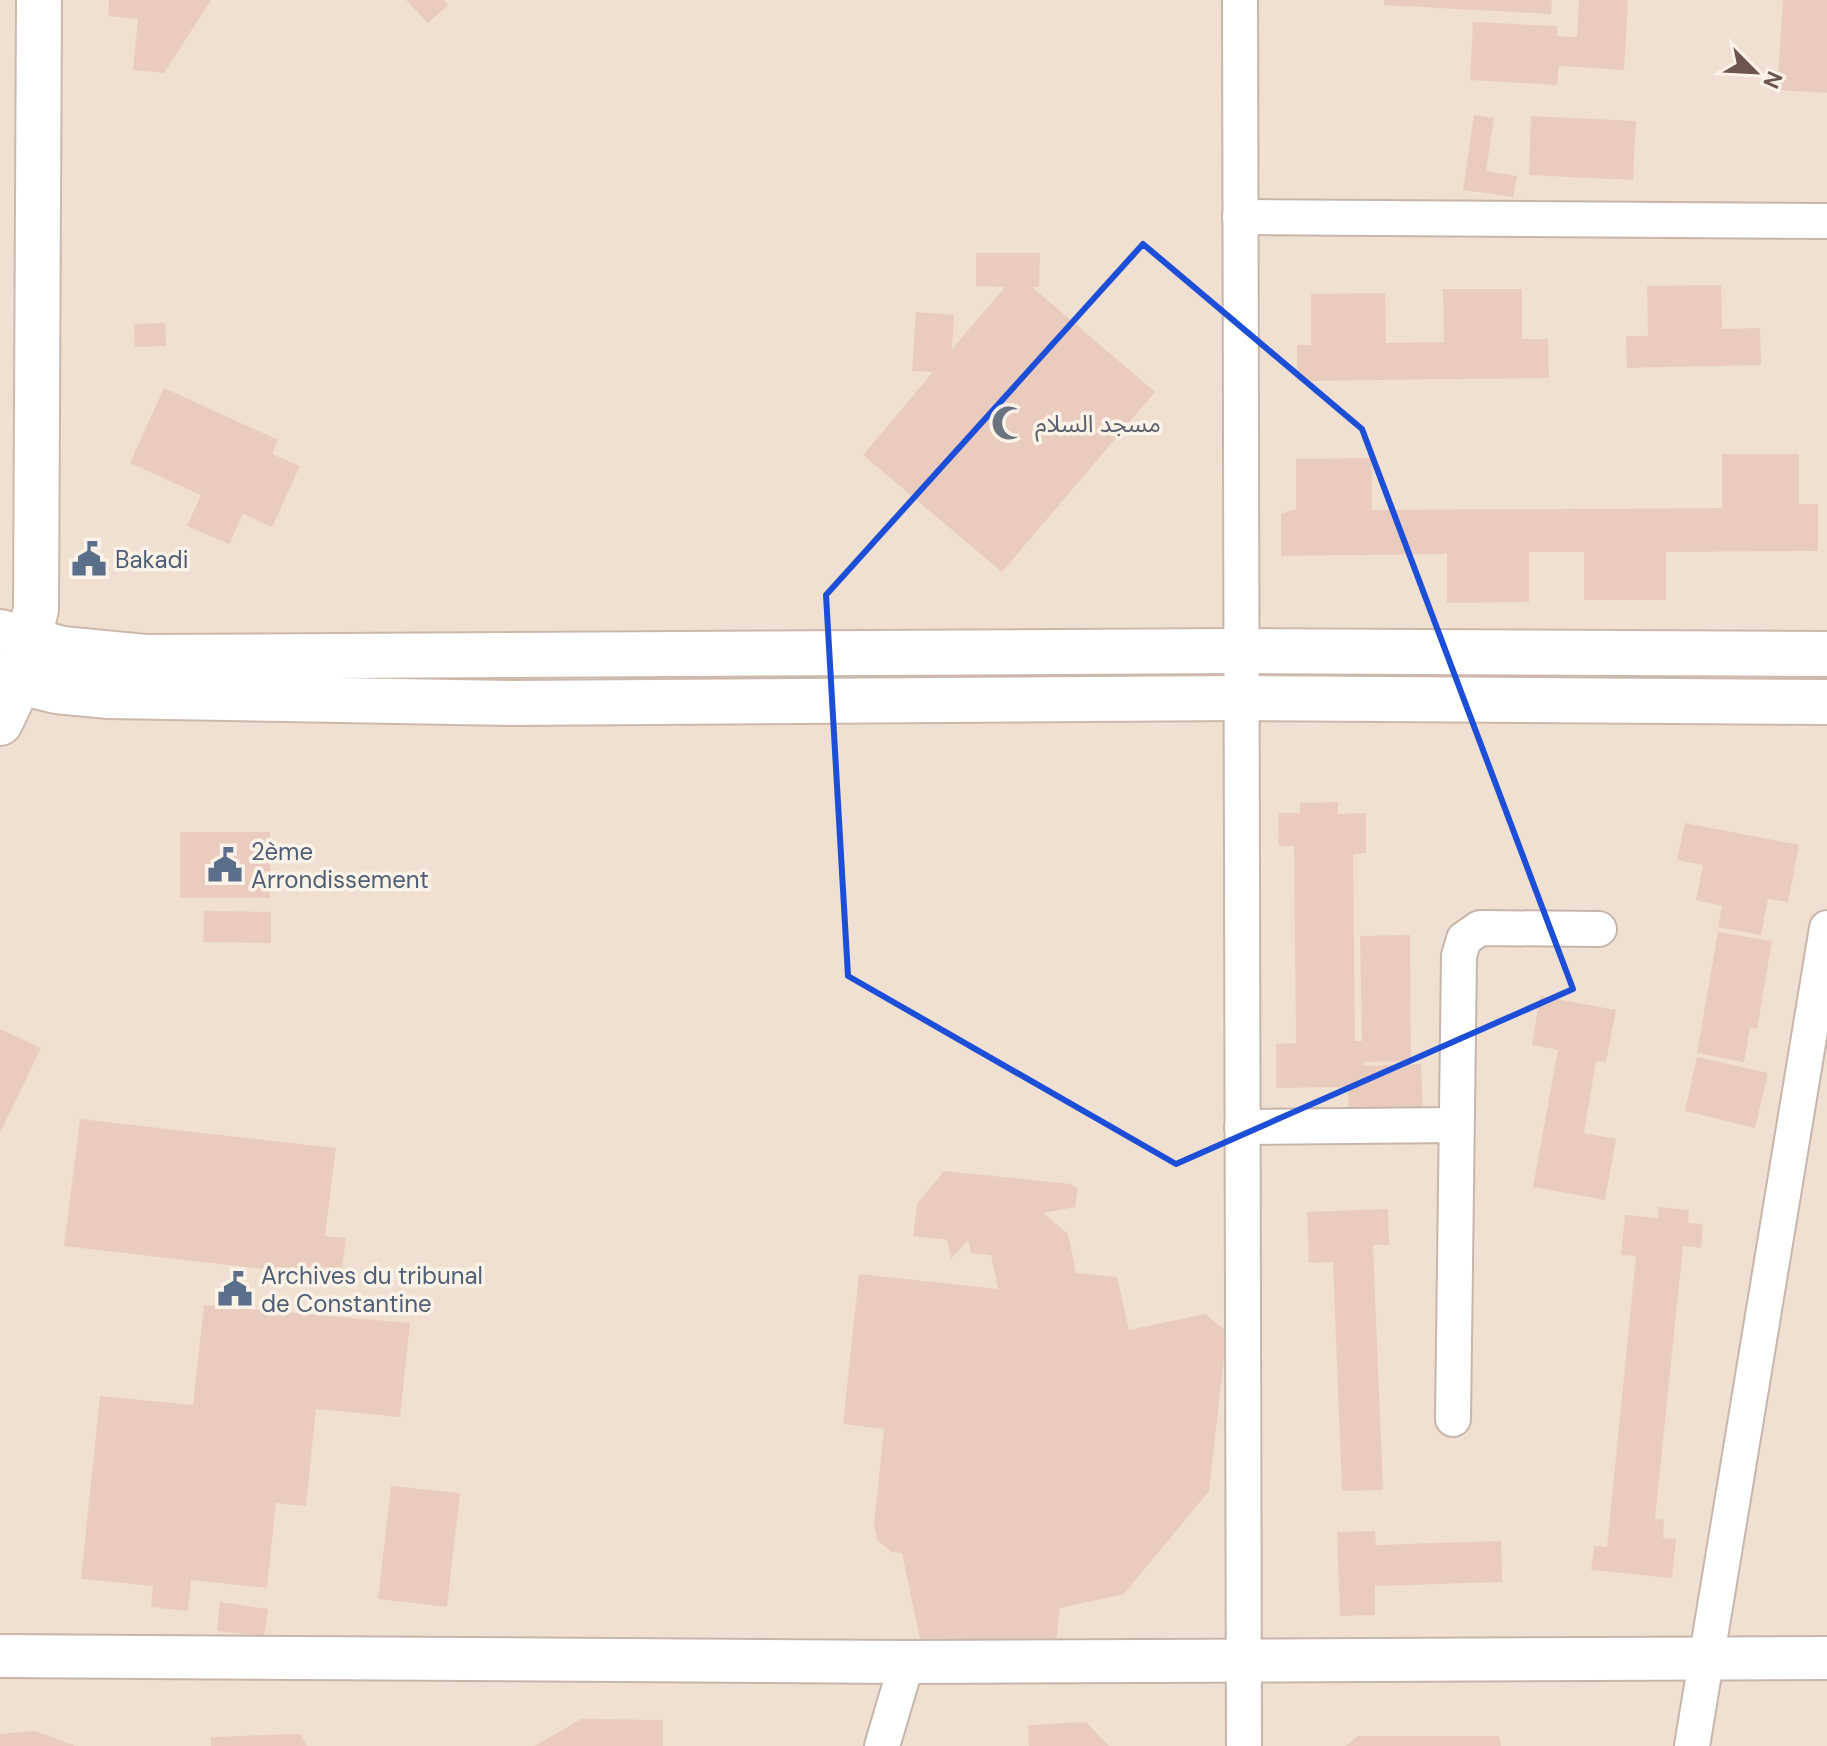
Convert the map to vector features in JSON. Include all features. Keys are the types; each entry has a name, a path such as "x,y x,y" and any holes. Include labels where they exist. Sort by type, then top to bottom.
{"main road":[{"path":"0,723 16,637 37,591 39,0"},
{"path":"37,591 60,625 84,644 111,676"},
{"path":"16,637 111,676 511,703 1239,698 1827,702"},
{"path":"10,680 56,691 111,676 1240,651 1827,654"},
{"path":"0,739 44,718 111,676"}],"street":[{"path":"1240,0 1239,698 1244,1746"},
{"path":"1240,217 1827,221"},
{"path":"1453,1419 1459,956 1464,939 1480,928 1599,929"},
{"path":"1692,1746 1704,1657 1816,1062 1827,928"},
{"path":"1242,1127 1456,1125"},
{"path":"0,1656 907,1662 1827,1658"},
{"path":"882,1746 907,1662"}],"highlighted area":[{"path":"1143,244 1362,429 1573,989 1176,1164 848,976 826,595"}],"shaded area":[{"path":"0,0 1827,0 1827,1746 0,1746"}],"building":[{"path":"109,0 211,0 164,73 133,70 138,19 108,16"},
{"path":"406,0 443,0 448,5 428,23"},
{"path":"1384,0 1552,0 1551,14 1384,5"},
{"path":"1579,0 1628,0 1624,70 1559,66 1557,85 1470,80 1473,22 1557,26 1557,36 1577,37"},
{"path":"1783,0 1827,0 1827,93 1777,90"},
{"path":"1474,115 1494,118 1486,171 1517,176 1513,197 1463,190"},
{"path":"1531,116 1636,121 1633,180 1529,175"},
{"name":"مسجد السلام","path":"976,253 1040,253 1039,287 1032,287 1155,392 1002,572 863,455 933,372 912,371 916,312 954,315 952,349 1005,287 976,286"},
{"path":"1721,285 1722,329 1760,328 1761,365 1627,368 1626,336 1648,336 1647,286"},
{"path":"1443,289 1522,289 1522,339 1548,339 1549,378 1297,381 1297,345 1311,345 1311,294 1385,293 1386,343 1444,342"},
{"path":"165,323 166,346 135,347 134,324"},
{"path":"164,388 278,440 272,454 300,466 272,527 243,514 229,544 187,526 201,495 130,463"},
{"path":"1722,454 1799,454 1799,504 1818,504 1818,551 1666,552 1666,600 1584,600 1584,552 1529,552 1529,602 1447,603 1447,554 1281,556 1281,514 1296,509 1296,459 1372,458 1372,510 1722,508"},
{"path":"1338,802 1338,814 1366,813 1366,853 1353,854 1355,1041 1362,1041 1360,936 1410,935 1411,1061 1364,1062 1364,1066 1421,1064 1423,1119 1349,1121 1348,1087 1276,1088 1276,1044 1296,1043 1294,846 1279,846 1278,813 1300,813 1300,803"},
{"path":"1685,823 1799,845 1788,902 1768,899 1761,935 1718,927 1722,906 1696,900 1703,865 1677,860"},
{"name":"2ème Arrondissement","path":"180,832 270,832 270,898 180,898"},
{"path":"204,911 271,912 271,943 203,942"},
{"path":"1718,932 1772,941 1757,1029 1750,1028 1744,1062 1697,1053"},
{"path":"1540,996 1616,1010 1606,1062 1596,1061 1584,1133 1616,1139 1605,1200 1533,1187 1558,1050 1532,1045"},
{"path":"0,1029 41,1048 0,1133"},
{"path":"1697,1057 1768,1073 1755,1128 1685,1111"},
{"path":"80,1119 336,1148 325,1236 346,1238 341,1278 64,1246"},
{"path":"944,1171 1071,1184 1078,1189 1075,1207 1043,1213 1068,1234 1076,1273 1117,1277 1129,1330 1205,1314 1227,1332 1209,1491 1124,1594 1060,1608 1055,1652 920,1639 902,1553 892,1552 877,1540 874,1524 884,1429 843,1424 859,1274 998,1289 991,1255 971,1253 968,1240 951,1259 947,1240 913,1236 917,1204"},
{"path":"1659,1207 1689,1210 1688,1223 1703,1224 1701,1248 1683,1246 1655,1519 1664,1520 1663,1538 1676,1539 1672,1578 1591,1570 1594,1546 1607,1547 1636,1256 1621,1255 1625,1215 1658,1218"},
{"path":"1388,1209 1389,1245 1373,1245 1383,1490 1342,1491 1333,1262 1309,1263 1307,1212"},
{"path":"204,1305 410,1323 400,1417 316,1409 306,1506 276,1503 267,1588 191,1580 188,1611 151,1607 153,1586 81,1579 100,1396 193,1405"},
{"path":"391,1486 460,1493 447,1607 378,1599"},
{"path":"1375,1531 1376,1545 1501,1541 1502,1582 1375,1586 1375,1615 1340,1616 1337,1532"},
{"path":"220,1602 268,1609 264,1636 217,1631"},
{"path":"581,1719 663,1720 663,1746 535,1746"},
{"path":"1086,1722 1109,1746 1029,1746 1028,1725"},
{"path":"35,1731 75,1746 0,1746 0,1734"},
{"path":"300,1734 307,1746 211,1746 211,1737"},
{"path":"1358,1736 1499,1736 1501,1746 1346,1746"}],"place":[{"name":"مسجد السلام","path":"1009,423"},
{"name":"Bakadi","path":"89,559"},
{"name":"2ème Arrondissement","path":"225,865"},
{"name":"Archives du tribunal de Constantine","path":"235,1289"}]}
